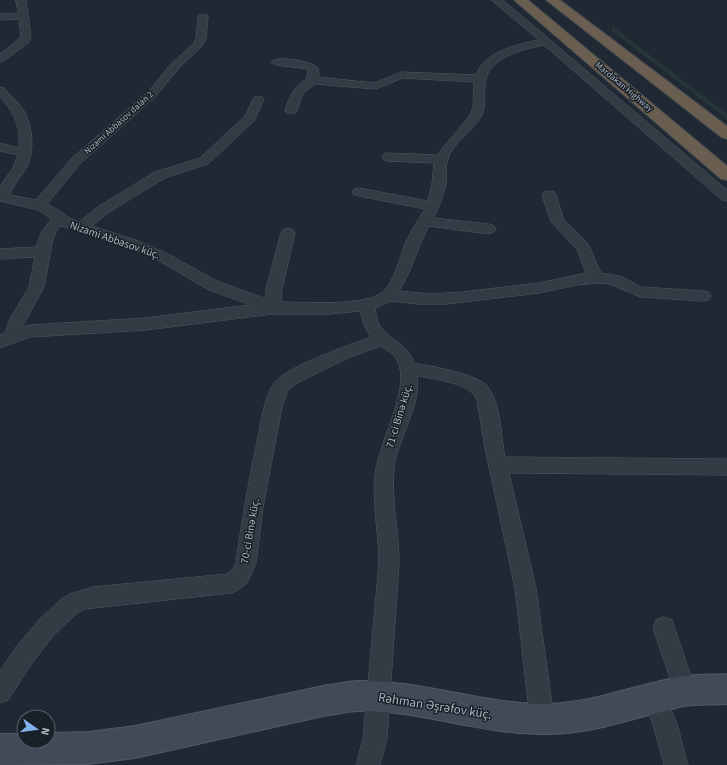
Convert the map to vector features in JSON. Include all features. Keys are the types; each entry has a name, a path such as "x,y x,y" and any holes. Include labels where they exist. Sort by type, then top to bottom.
{"highway":[{"name":"Mardakan Highway","path":"520,0 727,175"},
{"path":"552,0 707,118"}],"street":[{"path":"1,57 24,41 26,37 21,0"},
{"path":"497,0 727,197"},
{"path":"0,17 23,16"},
{"name":"Nizami Abbasov dalan 2","path":"39,205 64,173 152,94 175,66 198,44 201,38 202,17"},
{"path":"366,305 376,302 389,295 398,281 413,242 433,206 439,184 441,159 450,144 476,115 481,79 487,66 496,59 525,46 545,42"},
{"path":"276,62 308,65 313,68 313,80"},
{"path":"291,111 296,94 302,86 313,80 375,86 402,74 481,79"},
{"name":"Nizami Abbasov küç.","path":"0,90 19,112 25,143 25,152 21,164 6,187 4,196 10,200 39,205 48,209 60,220 133,244 161,256 212,285 273,308 330,308 366,305"},
{"path":"81,228 104,209 160,176 204,161 250,118 258,99"},
{"path":"707,118 727,133"},
{"path":"0,147 8,150 25,152"},
{"path":"388,157 441,159"},
{"path":"359,192 433,206"},
{"path":"549,195 558,222 564,229 577,238 584,247 595,277"},
{"path":"4,340 34,294 40,280 43,252 49,231 60,220"},
{"path":"425,221 489,229"},
{"path":"4,340 37,330 146,324 273,308 274,289 288,233"},
{"path":"0,254 43,252"},
{"path":"389,295 409,299 477,295 550,286 595,277 613,279 622,282 632,290 641,292 703,296"},
{"name":"71-ci Binə küç.","path":"366,305 371,322 376,331 383,339 394,345 403,354 408,368 410,382 386,458 383,478 390,541 375,740 368,765"},
{"name":"70-ci Binə küç.","path":"0,692 27,651 46,628 61,613 78,601 93,597 218,586 231,583 240,576 246,563 253,507 272,408 281,386 291,378 344,353 383,339"},
{"path":"408,368 470,383 479,388 485,396 498,465 518,550 529,607 542,719"},
{"path":"498,465 727,467"},
{"path":"664,628 685,691"},
{"name":"Rəhman Əşrəfov küç.","path":"0,750 88,748 135,742 328,700 357,696 411,700 485,714 542,719 567,718 595,714 685,691 727,689"},
{"path":"655,699 665,724 676,765"}],"green space":[{"path":"612,26 727,114 727,119 612,31"}]}
